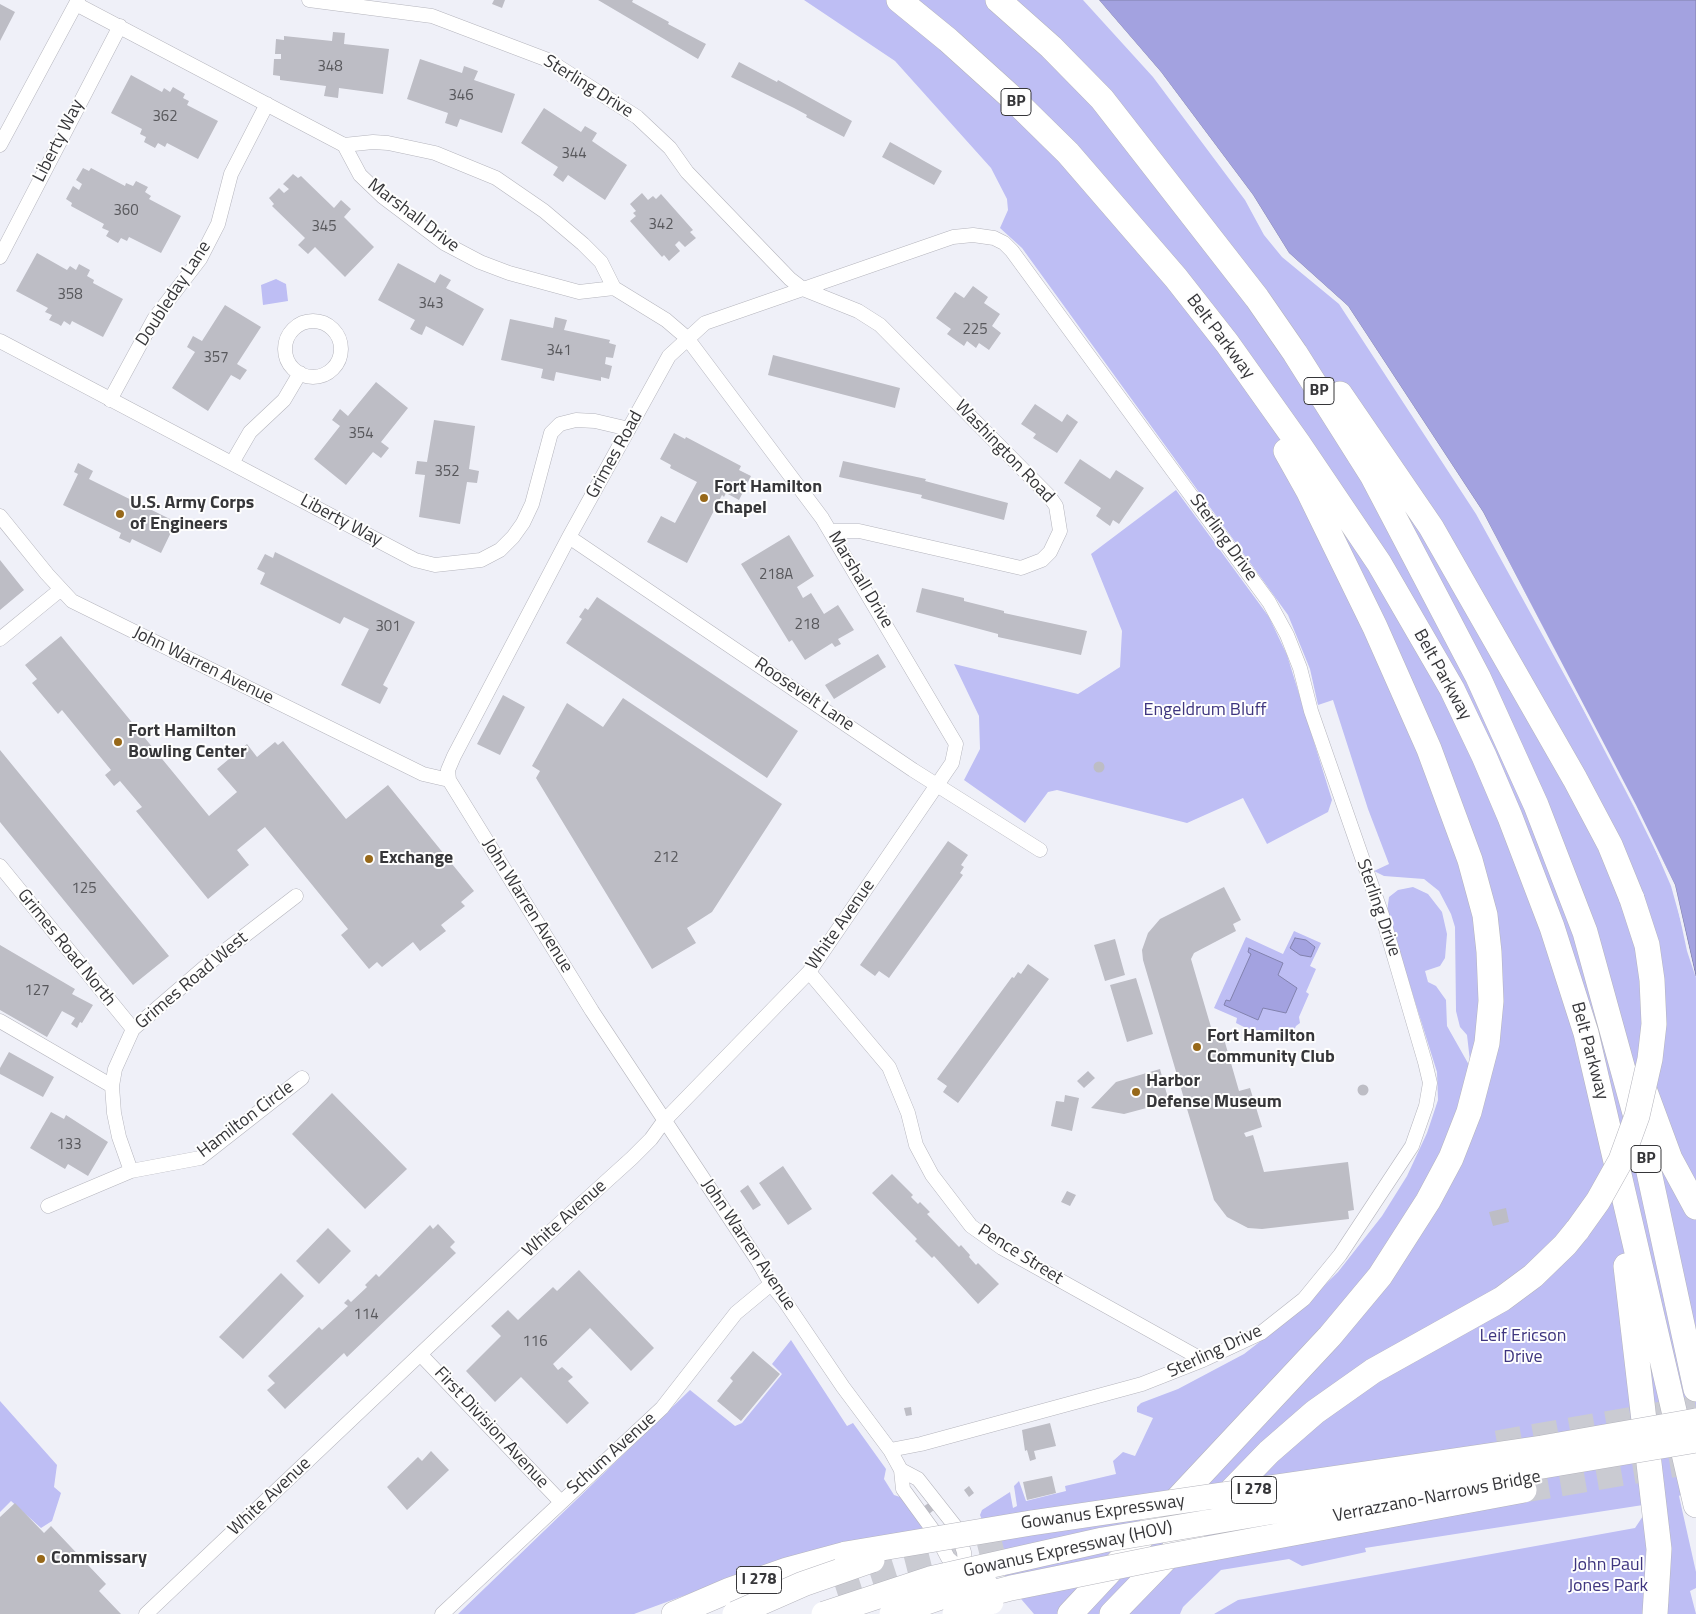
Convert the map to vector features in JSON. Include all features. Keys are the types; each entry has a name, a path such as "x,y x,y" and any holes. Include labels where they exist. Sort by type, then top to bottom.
{"highway":[{"name":"Belt Parkway","path":"899,0 948,40 1010,96 1068,153 1122,215 1227,343 1298,442 1379,563 1452,689 1506,808 1552,927 1586,1033 1696,1505"},
{"name":"Belt Parkway","path":"998,0 1051,47 1102,99 1257,298 1295,352 1372,475 1478,677 1536,804 1585,932 1641,1135 1696,1389"},
{"path":"1112,1614 1268,1452 1315,1412 1373,1371 1502,1299 1533,1276 1578,1229 1598,1201 1621,1160 1637,1116 1650,1059 1654,1024 1652,980 1647,945 1632,899 1610,845 1432,527 1275,300 1202,206 1126,128"},
{"path":"1073,1610 1330,1336 1380,1276 1428,1201 1447,1166 1464,1127 1482,1070 1491,1001 1485,915 1470,860 1429,749 1375,627 1309,492 1281,444 1233,366 1122,215"},
{"path":"1585,932 1622,1024 1670,1159 1696,1207"},
{"path":"1610,1134 1655,1504 1659,1549 1655,1614"},
{"name":"Verrazzano-Narrows Bridge","path":"1542,1448 1696,1421"},
{"name":"Verrazzano-Narrows Bridge","path":"1316,1504 1696,1440"},
{"path":"1316,1504 1542,1448"},
{"name":"Gowanus Expressway","path":"674,1614 730,1590 786,1570 846,1554 966,1533 1542,1448"},
{"name":"Verrazzano-Narrows Bridge","path":"1178,1548 1513,1487 1696,1450"},
{"path":"1316,1504 1513,1487"},
{"name":"I 278","path":"962,1607 1011,1588 1513,1487"},
{"name":"Gowanus Expressway (HOV)","path":"824,1614 930,1579 1017,1558 1112,1538 1316,1504"},
{"path":"735,1614 803,1584 849,1567 966,1533"},
{"path":"892,1614 1006,1574 1106,1552 1178,1548"},
{"name":"I 278","path":"941,1614 1074,1575 1178,1548"},
{"path":"764,1614 809,1594"},
{"path":"925,1614 962,1607"}],"street":[{"name":"Sterling Drive","path":"308,0 432,16 548,60 637,117 670,148 687,172 772,261 803,289"},
{"path":"0,145 77,2 344,145 373,142 435,153 496,178 544,211 584,244 601,262 614,288"},
{"name":"Liberty Way","path":"0,256 120,26"},
{"name":"Doubleday Lane","path":"110,400 154,319 200,259 218,224 231,174 266,104"},
{"name":"Marshall Drive","path":"344,145 360,175 366,181 444,243 465,255 509,273 579,292 614,288 666,320 687,338 709,364 831,531 953,736 956,744 954,758 938,785"},
{"name":"Sterling Drive","path":"890,1450 921,1444 1142,1384 1203,1360 1261,1333 1304,1299 1340,1255 1412,1146 1426,1106 1430,1084 1426,1062 1382,915 1314,720 1300,668 1287,635 1269,602 1004,243 994,238 963,236 899,255"},
{"name":"Grimes Road","path":"449,780 448,770 569,537 669,356 705,323 899,255"},
{"name":"Washington Road","path":"803,289 858,311 880,325 1049,496 1056,506 1060,531 1050,552 1042,560 1021,568 859,531 831,531"},
{"path":"312,320 329,325 340,340 340,359 327,373 318,376 300,374 287,360 285,342 289,334 303,322 312,320"},
{"name":"Liberty Way","path":"0,341 416,560 435,565 455,565 481,560 500,550 513,538 524,523 532,504 551,433 560,424 576,420 586,420 629,429"},
{"path":"232,463 250,432 284,400 300,374"},
{"name":"John Warren Avenue","path":"0,516 72,602 423,774 449,780 592,1011 758,1261 771,1284 784,1300 842,1386 890,1450 901,1470 904,1489 935,1533 948,1558 966,1574 999,1614"},
{"name":"Roosevelt Lane","path":"569,537 938,785 1040,850"},
{"path":"0,639 60,590"},
{"name":"White Avenue","path":"146,1614 526,1254 651,1139 664,1121 809,972 938,785"},
{"name":"Grimes Road North","path":"0,866 133,1029"},
{"name":"Grimes Road West","path":"131,1171 119,1137 114,1113 112,1086 115,1069 133,1029 213,960 296,896"},
{"name":"Pence Street","path":"809,972 889,1067 908,1113 916,1145 932,1175 972,1226 1002,1248 1203,1360"},
{"path":"0,1021 112,1086"},
{"name":"Hamilton Circle","path":"48,1206 131,1171 200,1158 302,1078"},
{"name":"Schum Avenue","path":"442,1614 560,1501 662,1408 736,1313 771,1284"},
{"name":"First Division Avenue","path":"421,1355 560,1501"},
{"name":"John Warren Avenue","path":"901,1470 918,1479 955,1526 964,1552 966,1574"}],"green space":[{"name":"Leif Ericson Drive","path":"804,0 1083,0 1153,77 1245,200 1264,235 1282,257 1339,304 1476,514 1636,805 1671,886 1696,976 1696,1482 1679,1496 1696,1572 1696,1588 1690,1591 1696,1614 1666,1614 1669,1600 1666,1513 1648,1614 1214,1614 1238,1600 1635,1528 1643,1516 1643,1505 1365,1548 1366,1552 1302,1566 1289,1559 1221,1570 1183,1607 1180,1614 1034,1614 1009,1585 980,1515 982,1510 1010,1492 1013,1508 1017,1506 1014,1486 1019,1481 1026,1501 1066,1491 1065,1486 1116,1474 1113,1461 1123,1452 1135,1456 1153,1418 1137,1412 1137,1407 1141,1403 1178,1389 1244,1354 1293,1316 1338,1272 1382,1216 1407,1176 1427,1133 1438,1100 1437,1072 1387,912 1389,897 1398,890 1413,887 1428,894 1442,912 1447,934 1445,958 1440,966 1425,971 1428,982 1436,986 1446,1000 1447,1026 1469,1065 1467,1035 1460,1027 1456,1011 1455,927 1451,914 1439,891 1424,879 1384,876 1374,871 1389,864 1368,809 1333,700 1318,705 1310,669 1288,615 1022,248 1000,228 1008,210 1007,199 991,168 895,61"},
{"path":"276,279 286,284 288,301 263,305 261,285"},
{"name":"Engeldrum Bluff","path":"1176,490 1269,617 1287,655 1332,800 1328,812 1267,844 1243,798 1187,823 1057,790 1048,792 1025,823 964,780 980,749 979,716 954,664 1078,694 1120,667 1122,631 1091,554"},
{"path":"1294,931 1321,943 1310,966 1316,969 1306,992 1309,994 1299,1017 1300,1023 1296,1026 1290,1039 1287,1041 1274,1035 1272,1039 1266,1037 1236,1023 1237,1018 1214,1008 1246,937 1283,954"},
{"path":"791,1340 847,1426 853,1423 886,1469 884,1479 894,1495 906,1499 923,1529 743,1574 634,1614 458,1614 690,1390 735,1426 742,1423 782,1374 772,1364"},
{"path":"0,1401 57,1465 54,1487 61,1493 52,1521 41,1528 11,1501 0,1512"}],"shaded area":[{"path":"1099,0 1696,0 1696,976 1675,885 1483,512 1348,306 1289,253 1253,195 1161,72"},
{"path":"1295,938 1306,940 1315,947 1311,957 1300,955 1290,948"},
{"path":"1249,948 1283,963 1278,975 1297,988 1286,1013 1263,1008 1258,1020 1224,1005 1226,1000 1230,1001 1251,954 1248,952"}],"pier":[{"path":"1096,0 1099,0 1161,72 1253,195 1289,253 1348,306 1483,512 1636,805 1675,885 1696,978 1687,951 1673,886 1481,513 1346,308 1287,255 1271,232 1251,196 1159,74"}],"building":[{"path":"494,0 505,0 502,8 492,4"},
{"path":"598,0 633,0 632,2 669,22 668,24 706,44 698,59"},
{"path":"0,4 15,12 0,41"},
{"path":"333,32 345,33 344,44 389,49 383,94 339,88 338,98 324,96 326,86 280,80 280,76 273,75 274,59 281,59 281,54 275,54 276,39 284,40 284,36 332,41"},
{"path":"420,59 462,73 464,66 478,71 474,80 515,94 502,133 460,119 457,127 445,123 448,113 407,99"},
{"path":"739,62 777,82 778,80 852,121 844,137 806,117 807,115 794,108 731,77"},
{"path":"131,75 162,92 164,88 170,92 173,87 185,94 183,98 189,101 187,105 218,121 198,159 167,143 165,147 158,143 155,148 144,142 146,137 140,134 142,129 111,113"},
{"path":"544,108 581,132 585,126 597,133 592,141 627,165 605,200 568,175 563,182 553,175 558,167 521,143"},
{"path":"890,142 942,171 934,185 882,157"},
{"path":"83,168 89,171 91,168 125,186 126,183 133,186 136,181 148,187 145,192 151,196 149,199 181,216 161,253 129,237 127,241 121,238 118,243 106,236 109,231 102,228 104,224 71,206 72,203 66,199 73,186 79,190 82,184 76,180"},
{"path":"293,174 298,178 301,176 334,208 341,200 351,209 344,217 374,247 345,277 315,247 308,254 298,245 305,238 272,206 274,204 269,198 279,188 284,193 289,189 283,184"},
{"path":"642,193 648,200 653,196 656,199 661,194 693,230 690,232 696,238 685,247 679,241 675,245 680,251 669,261 664,255 662,257 630,221 636,216 633,213 636,211 630,204"},
{"path":"37,253 67,270 70,266 76,270 79,264 90,270 87,276 94,280 93,283 123,299 103,337 72,321 70,325 64,321 61,326 49,320 52,315 45,312 48,308 16,291"},
{"path":"398,263 435,283 440,274 451,280 446,288 484,309 463,346 426,326 422,335 419,334 410,329 415,320 378,300"},
{"path":"973,286 988,297 984,303 1000,314 992,326 1001,333 989,350 979,343 976,348 967,341 964,346 947,334 951,329 936,318 955,292 964,298"},
{"path":"225,305 261,327 237,364 247,370 240,380 231,375 208,411 172,388 195,352 187,347 193,336 202,341"},
{"path":"555,317 567,320 564,330 610,340 609,343 616,345 613,358 606,357 605,364 612,366 609,379 601,377 601,381 556,372 554,381 541,378 543,369 501,360 510,319 553,328"},
{"path":"773,355 900,388 895,408 768,375"},
{"path":"376,382 408,408 381,442 389,448 381,458 373,452 346,485 314,459 340,426 332,420 340,409 348,416"},
{"path":"1035,404 1062,422 1067,414 1078,422 1057,453 1033,438 1036,434 1021,424"},
{"path":"434,420 475,426 469,469 479,471 477,483 467,482 460,524 419,517 425,475 415,474 417,461 427,462"},
{"name":"Fort Hamilton Chapel","path":"674,433 685,439 686,437 741,466 739,470 751,476 739,500 726,493 724,497 722,495 687,563 647,542 661,516 675,523 697,482 670,468 671,465 660,459"},
{"path":"1080,459 1110,479 1116,470 1144,488 1119,524 1113,520 1110,526 1096,516 1101,508 1064,483"},
{"path":"843,461 926,479 925,481 1008,503 1004,520 921,498 922,495 839,477"},
{"name":"U.S. Army Corps of Engineers","path":"78,463 93,471 89,479 176,522 161,553 132,539 130,543 119,538 121,533 63,505 78,474 74,472"},
{"path":"789,535 814,576 797,587 803,598 811,593 824,614 838,605 854,630 838,639 841,644 835,647 832,643 805,660 792,640 789,642 741,564"},
{"path":"275,552 415,622 383,685 388,688 380,704 341,685 369,629 344,617 340,624 260,584 265,573 257,569 265,554 273,558"},
{"path":"0,560 24,590 0,610"},
{"path":"922,588 964,598 964,601 1004,611 1004,613 1087,631 1081,655 998,637 998,634 916,612"},
{"path":"597,597 798,731 767,778 566,643 582,619 579,617 585,608 588,610"},
{"name":"Exchange","path":"61,636 209,816 237,792 217,769 247,744 257,757 275,742 278,745 283,741 346,819 388,785 474,891 461,902 465,906 441,925 446,931 420,951 413,942 382,967 377,962 369,969 341,935 348,929 265,827 237,850 249,865 208,899 136,811 142,807 120,781 114,786 105,775 111,770 62,710 58,714 32,683 37,679 25,665"},
{"path":"878,654 886,667 834,699 825,685"},
{"path":"503,695 525,707 500,755 477,744"},
{"path":"623,698 782,804 712,912 687,928 696,943 652,969 536,778 540,771 532,766 567,703 603,727"},
{"path":"0,750 169,956 133,985 0,822"},
{"path":"1099,761 1105,767 1099,773 1093,767"},
{"path":"948,841 968,855 961,865 964,867 960,873 963,875 889,978 879,971 875,976 860,965"},
{"name":"Fort Hamilton Community Club","path":"1224,887 1241,920 1233,924 1236,931 1194,953 1191,959 1213,1034 1222,1032 1239,1091 1250,1088 1262,1127 1244,1133 1246,1137 1253,1135 1264,1172 1348,1162 1354,1210 1348,1211 1349,1219 1262,1229 1248,1228 1227,1217 1214,1200 1143,960 1142,950 1148,933 1160,919"},
{"path":"1115,939 1125,975 1105,981 1094,945"},
{"path":"0,945 75,989 72,994 93,1005 77,1028 71,1024 75,1018 62,1011 47,1037 0,1010"},
{"path":"1028,964 1049,979 958,1103 943,1092 947,1086 937,1079 1012,977 1014,978 1018,972 1021,974"},
{"path":"1136,978 1153,1034 1127,1042 1110,985"},
{"path":"9,1052 54,1077 43,1097 0,1074 0,1068"},
{"name":"Harbor Defense Museum","path":"1160,1069 1169,1102 1124,1114 1091,1108 1116,1082"},
{"path":"1088,1071 1095,1078 1084,1088 1077,1081"},
{"path":"1363,1084 1369,1090 1363,1096 1357,1090"},
{"path":"332,1093 407,1169 365,1209 292,1134"},
{"path":"1065,1095 1079,1098 1072,1131 1051,1126 1056,1101 1064,1102"},
{"path":"51,1112 64,1119 66,1115 108,1142 88,1176 68,1164 65,1169 30,1148"},
{"path":"783,1166 812,1209 788,1225 759,1183"},
{"path":"892,1174 913,1195 911,1197 918,1204 920,1202 930,1212 927,1214 959,1247 961,1245 976,1265 978,1263 999,1284 978,1304 934,1256 932,1258 915,1241 917,1239 872,1193"},
{"path":"748,1185 761,1205 753,1210 740,1191"},
{"path":"1067,1191 1076,1195 1070,1206 1061,1202"},
{"path":"1506,1208 1509,1222 1493,1226 1489,1212"},
{"path":"438,1224 455,1242 450,1247 456,1253 347,1357 344,1353 285,1409 267,1390 275,1383 268,1376 319,1327 322,1330 348,1306 344,1303 348,1299 351,1302 367,1287 365,1285 376,1274 379,1277 430,1225 433,1229"},
{"path":"328,1228 351,1251 319,1284 296,1261"},
{"path":"579,1270 654,1348 631,1371 590,1328 553,1364 558,1370 562,1367 573,1377 568,1381 589,1403 567,1424 521,1377 495,1402 466,1371 501,1336 491,1326 508,1310 518,1320 553,1287 557,1291"},
{"path":"281,1273 304,1296 243,1359 219,1337"},
{"path":"753,1351 780,1374 741,1421 717,1401 733,1381 730,1378"},
{"path":"911,1407 912,1415 906,1416 904,1408"},
{"path":"1050,1423 1056,1446 1034,1451 1036,1459 1030,1461 1027,1450 1025,1451 1022,1430"},
{"path":"431,1451 449,1470 407,1510 387,1487 418,1457 422,1461"},
{"path":"1052,1476 1056,1493 1027,1500 1023,1482"},
{"path":"969,1486 974,1493 969,1497 964,1490"},
{"path":"930,1502 935,1509 929,1514 923,1507"},
{"name":"Commissary","path":"15,1503 44,1533 51,1526 106,1584 99,1591 121,1614 0,1614 0,1517"}],"tunnel":[{"path":"1497,1443 1696,1408"},
{"path":"1524,1490 1696,1461"},
{"path":"835,1586 903,1564 1006,1538"}],"place":[{"name":"Fort Hamilton Chapel","path":"704,498"},
{"name":"U.S. Army Corps of Engineers","path":"120,514"},
{"name":"Fort Hamilton Bowling Center","path":"118,742"},
{"name":"Exchange","path":"369,859"},
{"name":"Fort Hamilton Community Club","path":"1197,1047"},
{"name":"Harbor Defense Museum","path":"1136,1092"},
{"name":"Commissary","path":"41,1559"}],"park label":[{"name":"John Paul Jones Park","path":"1608,1576"}]}
